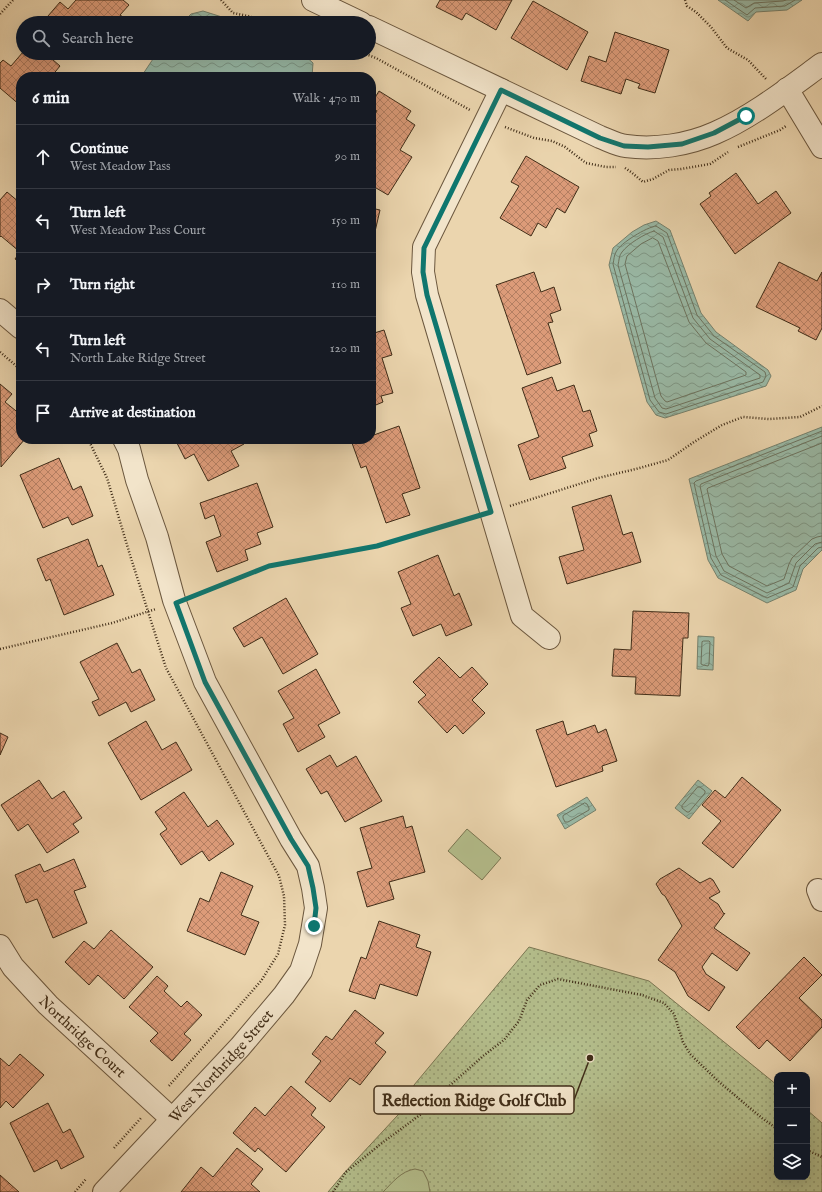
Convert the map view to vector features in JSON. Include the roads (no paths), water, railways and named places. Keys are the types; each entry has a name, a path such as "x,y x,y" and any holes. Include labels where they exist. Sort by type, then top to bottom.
{"street":[{"path":"313,0 346,16"},
{"path":"376,30 600,138 624,146 648,147 682,144 714,133 746,116 778,86 822,64"},
{"path":"778,86 822,147"},
{"path":"501,90 424,248 423,272 427,295 522,616 549,638"},
{"path":"0,310 16,324"},
{"name":"West Northridge Street","path":"104,1192 240,1048 284,995 300,971 310,944 316,908 308,866 291,839 205,682 176,603 157,537 137,480 126,444"},
{"name":"Northridge Court","path":"0,946 13,967 48,1005 172,1119"}],"water":[{"path":"718,0 802,0 787,10 756,12 748,21"},
{"path":"203,11 219,16 189,16 191,14"},
{"path":"152,60 310,60 313,63 312,72 144,72"},
{"path":"656,221 670,230 701,313 716,332 768,370 771,376 766,386 665,418 656,415 647,402 609,265 613,248 632,232 644,225"},
{"path":"822,427 822,550 803,569 796,590 767,603 718,578 708,560 689,479"},
{"path":"698,636 714,637 713,670 697,669"},
{"path":"698,780 712,791 689,819 675,808"},
{"path":"587,797 596,810 565,829 557,815"}],"place":[{"name":"Reflection Ridge Golf Club","path":"590,1058"}]}
